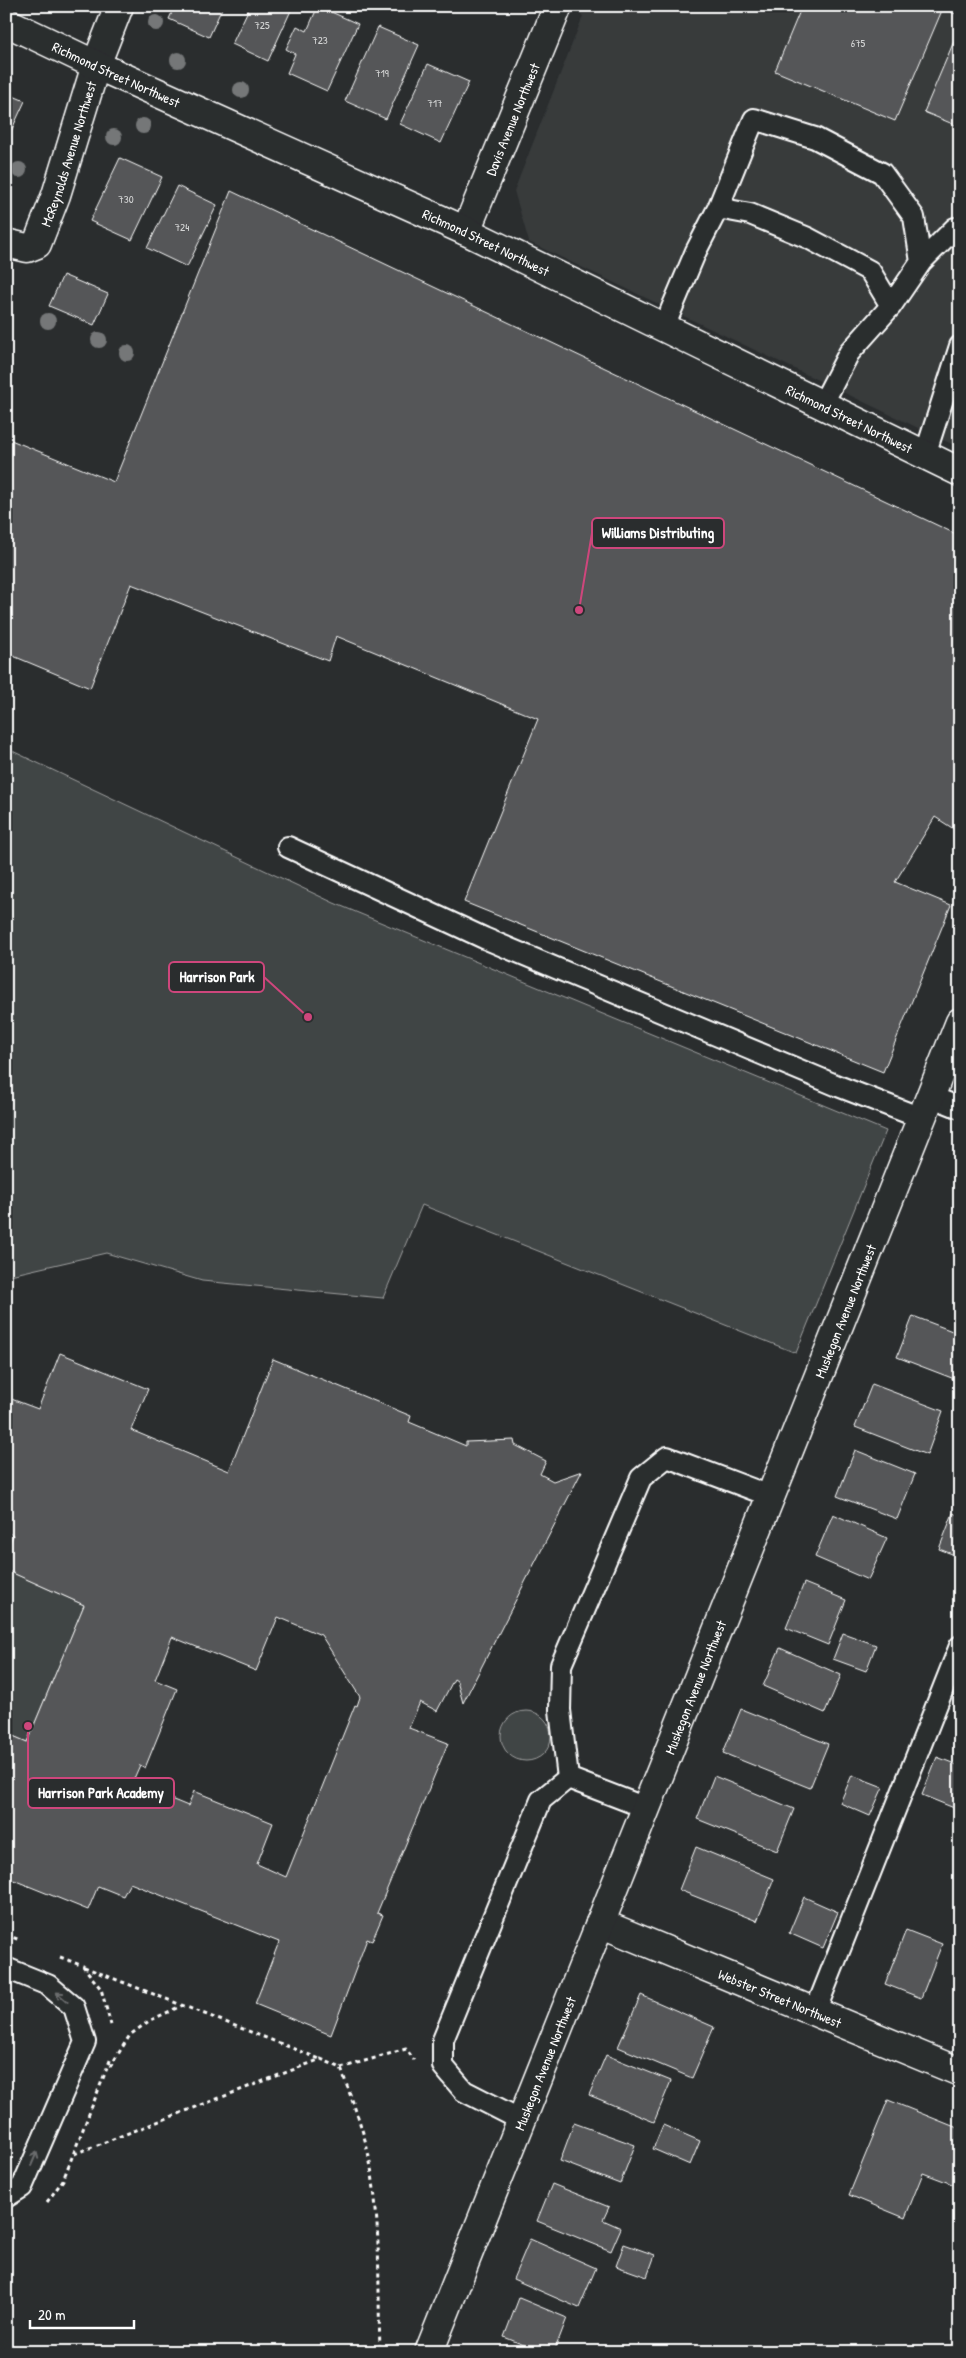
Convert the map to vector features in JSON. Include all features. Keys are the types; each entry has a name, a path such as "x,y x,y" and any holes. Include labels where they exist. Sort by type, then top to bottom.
{"street":[{"name":"McReynolds Avenue Northwest","path":"6,243 27,248 37,244 56,195 96,65 119,6"},
{"name":"Davis Avenue Northwest","path":"466,231 558,6"},
{"name":"Richmond Street Northwest","path":"6,22 96,65 466,231 960,472"},
{"name":"Muskegon Avenue Northwest","path":"429,2352 770,1496 958,1031"},
{"name":"Webster Street Northwest","path":"600,1923 960,2072"}],"lane":[{"path":"664,327 696,251 718,208 754,119 814,138 882,173 914,217 921,262"},
{"path":"718,208 750,214 808,238 870,271 892,306"},
{"path":"822,405 849,353 892,306 921,262 955,228 960,228"},
{"path":"925,456 960,346"},
{"path":"288,847 484,938 838,1086 926,1107 960,1108"},
{"path":"568,1778 560,1710 561,1665 642,1478 667,1458 770,1496"},
{"path":"815,2012 960,1646"},
{"path":"568,1778 646,1808"},
{"path":"521,2120 464,2091 443,2066 443,2040 541,1800 568,1778"},
{"path":"6,1968 48,1985 74,2007 85,2042 22,2187 6,2197"}],"path":[{"path":"83,1966 340,2068 406,2049 417,2065"},
{"path":"108,2069 130,2035 149,2021 183,2005"},
{"path":"74,2154 321,2059"},
{"path":"340,2068 363,2130 370,2162 376,2206 380,2352"}],"shaded area":[{"path":"558,6 960,6 960,448 529,242 514,191 583,16"},
{"path":"6,748 334,903 886,1131 796,1353 422,1205 383,1298 202,1281 106,1253 6,1276"},
{"path":"6,1570 84,1605 27,1742 6,1733"},
{"path":"526,1711 544,1718 551,1736 544,1754 526,1761 508,1754 501,1736 508,1718"}],"building":[{"path":"175,6 223,6 209,37 169,19"},
{"path":"250,6 293,6 268,61 232,44"},
{"path":"318,6 358,24 327,91 287,73 295,54 286,49 297,26 307,31"},
{"path":"802,6 960,6 960,16 943,8 895,121 775,71"},
{"path":"378,27 419,45 386,119 345,101"},
{"path":"960,27 960,127 924,112"},
{"path":"428,64 469,82 441,143 400,124"},
{"path":"6,93 25,101 6,142"},
{"path":"120,158 162,177 132,240 90,221"},
{"path":"177,186 217,205 187,267 147,248"},
{"path":"231,191 960,536 960,833 935,817 895,882 951,905 883,1072 464,902 538,719 336,636 328,661 131,584 90,688 6,653 6,438 114,482"},
{"path":"63,275 108,294 94,325 49,306"},
{"path":"913,1316 960,1334 960,1375 957,1380 897,1357"},
{"path":"60,1353 148,1389 131,1430 229,1471 273,1359 411,1416 409,1422 466,1446 466,1442 514,1440 515,1445 546,1461 540,1474 553,1481 582,1471 463,1703 457,1681 454,1679 437,1711 420,1702 409,1728 448,1743 377,1913 383,1915 372,1941 367,1939 331,2035 255,2004 279,1942 130,1883 123,1896 98,1886 88,1910 6,1877 6,1733 27,1742 84,1605 6,1570 6,1554 13,1535 6,1532 6,1397 38,1409","holes":["278,1617 321,1635 360,1697 357,1706 355,1705 286,1877 257,1864 273,1823 194,1791 188,1806 132,1783 140,1765 145,1768 177,1689 155,1680 172,1637 256,1671"]},
{"path":"872,1384 943,1411 927,1455 855,1427"},
{"path":"855,1450 915,1474 897,1519 837,1496"},
{"path":"953,1513 960,1516 960,1557 939,1549"},
{"path":"833,1514 887,1538 868,1580 815,1557"},
{"path":"804,1583 846,1600 828,1645 786,1628"},
{"path":"843,1633 876,1645 866,1671 833,1659"},
{"path":"780,1648 841,1675 825,1713 763,1686"},
{"path":"741,1709 828,1744 810,1788 723,1753"},
{"path":"937,1757 960,1766 959,1810 922,1795"},
{"path":"852,1775 883,1787 870,1816 840,1803"},
{"path":"714,1776 794,1809 777,1851 697,1819"},
{"path":"696,1847 774,1879 757,1921 679,1890"},
{"path":"804,1897 838,1912 823,1948 789,1933"},
{"path":"906,1930 942,1944 921,1998 885,1984"},
{"path":"641,1995 714,2027 692,2078 618,2047"},
{"path":"606,2055 671,2081 654,2122 589,2095"},
{"path":"888,2100 960,2129 960,2187 923,2173 905,2218 849,2195"},
{"path":"574,2123 635,2145 620,2184 560,2161"},
{"path":"663,2125 700,2141 690,2165 653,2149"},
{"path":"552,2184 609,2207 603,2220 621,2228 611,2251 537,2221"},
{"path":"530,2239 596,2268 579,2308 513,2279"},
{"path":"624,2244 655,2255 647,2277 616,2266"},
{"path":"519,2298 567,2318 554,2352 541,2352 504,2337"}],"place":[{"name":"Williams Distributing","path":"579,610"},
{"name":"Harrison Park","path":"308,1017"},
{"name":"Harrison Park Academy","path":"28,1726"}]}
